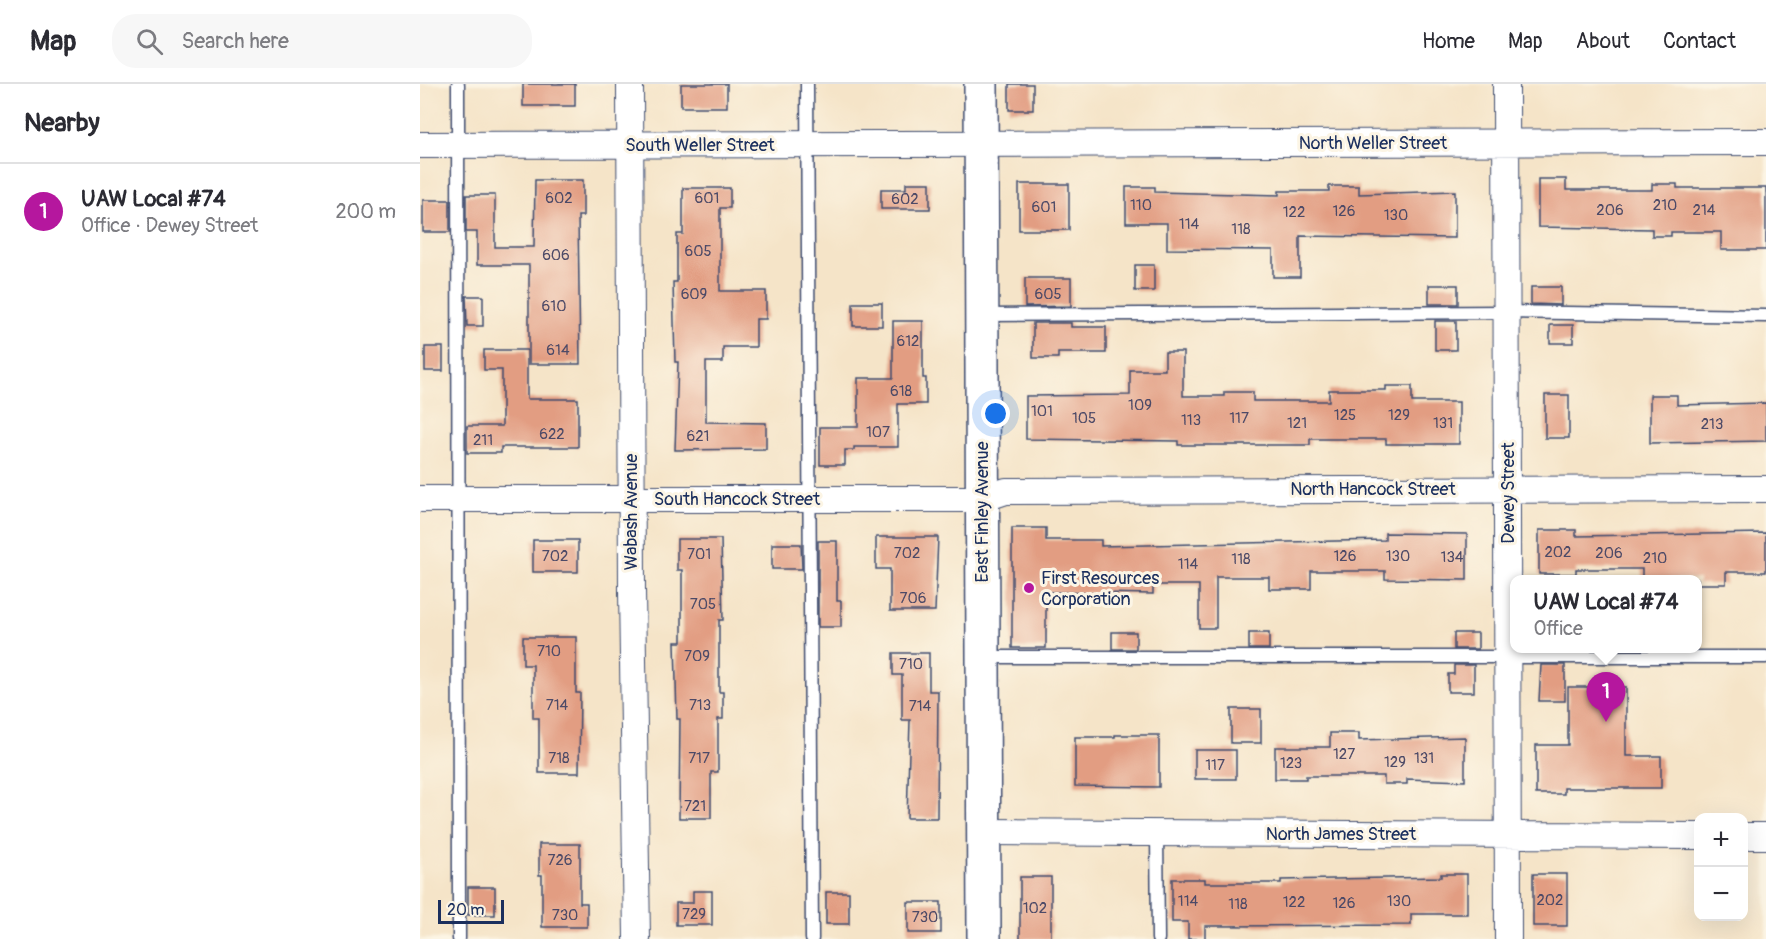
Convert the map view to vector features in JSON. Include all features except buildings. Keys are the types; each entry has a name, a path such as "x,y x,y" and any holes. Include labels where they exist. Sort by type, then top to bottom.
{"main road":[{"name":"East Finley Avenue","path":"981,84 984,939"}],"street":[{"name":"Wabash Avenue","path":"630,84 637,939"},
{"name":"Dewey Street","path":"1506,84 1508,939"},
{"name":"North Weller Street","path":"981,144 1766,142"},
{"name":"South Weller Street","path":"420,145 981,144"},
{"name":"North Hancock Street","path":"982,499 1006,491 1766,489"},
{"name":"South Hancock Street","path":"420,499 982,499"},
{"name":"North James Street","path":"983,832 1694,836"},
{"path":"1748,836 1766,836"}],"lane":[{"path":"458,84 459,939"},
{"path":"807,84 812,939"},
{"path":"982,315 1507,312 1766,316"},
{"path":"982,657 1766,657"},
{"path":"1157,833 1158,939"}],"place":[{"name":"First Resources Corporation","path":"1029,588"},
{"name":"UAW Local #74","path":"1606,722"}]}
